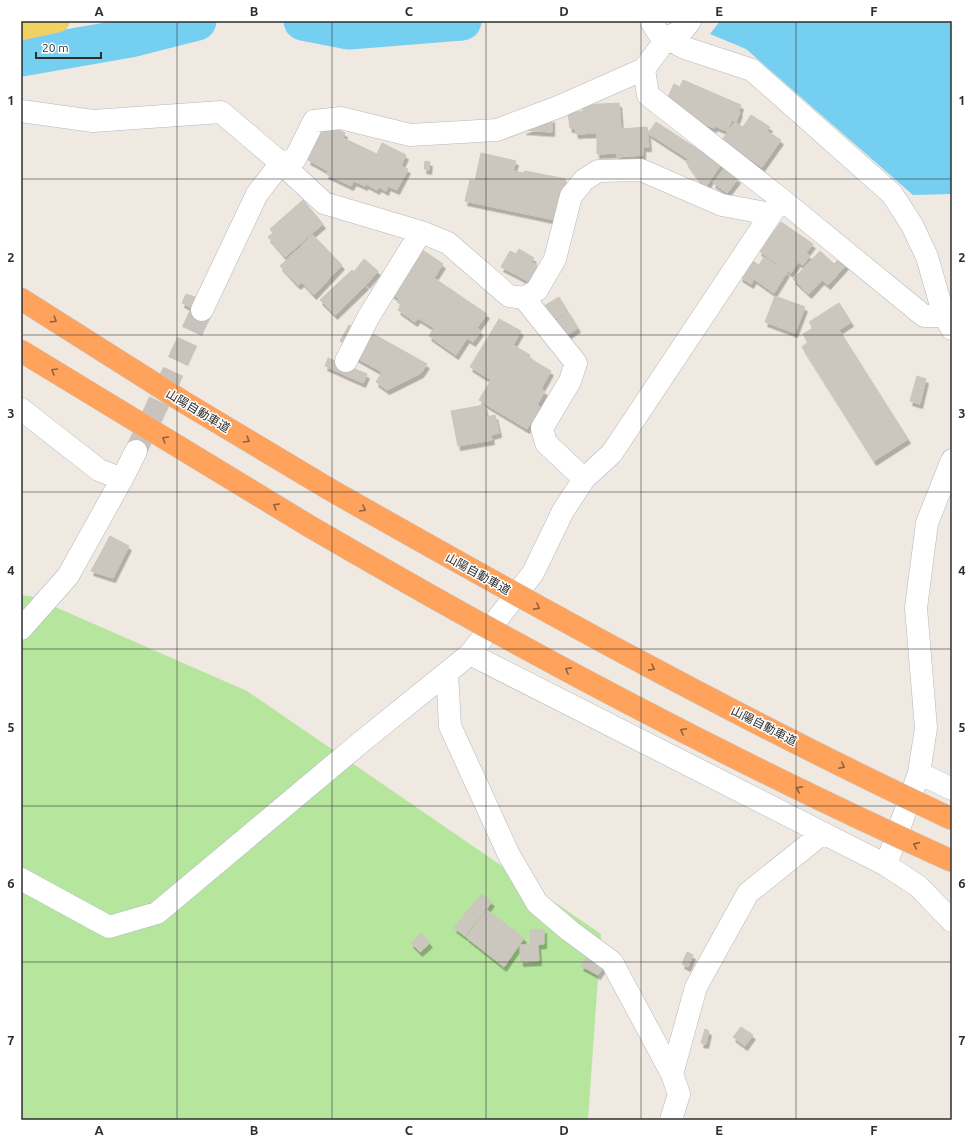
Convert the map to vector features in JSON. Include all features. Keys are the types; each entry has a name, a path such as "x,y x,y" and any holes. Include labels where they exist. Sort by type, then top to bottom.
{"highway":[{"name":"山陽自動車道","path":"21,298 182,401 329,489 504,589 689,688 868,780 952,819"},
{"path":"21,351 309,526 496,632 670,724 852,816 952,861"}],"main road":[{"path":"21,29 58,21"}],"street":[{"path":"651,21 659,34 685,48 752,70 892,194 912,225 927,257 948,323"},
{"path":"202,310 257,194 281,163 295,159 314,121 341,118 410,134 497,130 558,107 644,69 667,38 684,29 690,21"},
{"path":"644,69 648,95 776,207 924,316 948,323"},
{"path":"21,111 93,121 221,112 281,163 324,203 421,232 448,243 509,296 524,298 537,290 555,259 571,196 584,180 598,171 641,170 722,205 776,207"},
{"path":"21,879 109,927 157,913 360,743 470,654 533,573 563,511 584,479 612,453 776,207"},
{"path":"346,361 369,316 421,232"},
{"path":"524,298 576,363 570,381 542,428 546,443 584,479"},
{"path":"21,409 99,470 122,479"},
{"path":"21,629 68,576 136,451"},
{"path":"886,865 919,773 926,728 916,608 927,523 952,460"},
{"path":"470,654 886,865 918,886 952,921"},
{"path":"447,673 450,726 509,855 536,903 570,931 612,962 672,1074 679,1094 671,1120"},
{"path":"919,773 952,789"},
{"path":"672,1074 696,987 748,893 823,833"}],"green space":[{"path":"21,595 30,596 247,691 601,934 588,1120 21,1120"}],"water":[{"path":"720,21 952,21 952,194 913,195 746,49 710,34"}],"building":[{"path":"683,80 741,105 736,122 732,120 727,131 715,126 714,128 680,114 673,104 675,100 668,97 674,84 680,87"},
{"path":"619,103 621,129 647,127 649,147 643,147 643,155 617,157 617,153 597,154 597,133 576,134 575,128 570,128 568,113 583,111 582,105"},
{"path":"751,115 770,127 767,131 781,140 762,167 722,140 735,122 743,127"},
{"path":"552,118 552,132 524,130"},
{"path":"656,122 696,148 688,159 648,133"},
{"path":"326,123 345,133 343,138 377,154 382,143 406,155 401,166 408,169 397,190 388,186 386,191 379,187 377,190 366,184 365,186 354,181 351,186 326,174 328,171 308,160"},
{"path":"696,148 721,164 705,188 686,162"},
{"path":"481,153 516,161 513,171 524,173 525,171 566,179 560,221 465,201 470,180 475,181"},
{"path":"425,161 430,162 429,170 424,169"},
{"path":"724,169 738,179 727,193 713,183"},
{"path":"303,200 323,224 285,257 268,237 273,233 270,229"},
{"path":"781,222 813,244 806,253 810,256 803,265 798,262 791,273 759,251"},
{"path":"313,235 342,265 314,295 302,282 298,285 280,266"},
{"path":"421,249 443,264 434,278 487,314 477,328 481,331 473,342 467,338 456,355 429,336 434,328 418,318 415,322 398,310 402,305 397,302 399,299 391,293"},
{"path":"519,249 534,258 531,262 537,265 536,266 538,268 530,282 501,267 510,251 516,254"},
{"path":"820,251 834,264 839,259 846,265 828,285 822,280 809,294 793,279"},
{"path":"764,257 787,272 774,293 754,279 751,284 740,277 751,260 759,265"},
{"path":"364,259 378,271 367,284 354,272"},
{"path":"352,270 366,285 335,315 320,300"},
{"path":"186,294 195,297 190,307 182,303"},
{"path":"775,296 805,307 795,333 765,322"},
{"path":"559,297 568,312 553,320 544,306"},
{"path":"839,303 851,322 839,330 908,439 874,461 802,347 808,342 803,334 813,328 809,322"},
{"path":"569,313 578,328 564,337 554,322"},
{"path":"499,319 521,331 513,345 530,355 529,358 551,371 541,389 545,391 537,405 540,407 527,429 479,400 491,380 470,367"},
{"path":"349,325 355,328 346,344 340,341"},
{"path":"368,331 427,364 421,373 387,390 376,382 382,372 355,357"},
{"path":"328,358 367,374 363,383 325,366"},
{"path":"917,376 926,379 920,404 910,401"},
{"path":"484,405 487,417 495,415 499,433 491,435 492,440 458,446 451,411"},
{"path":"110,536 129,546 113,578 91,571"},
{"path":"481,894 492,902 465,936 454,928"},
{"path":"487,910 524,938 504,967 466,937"},
{"path":"544,929 544,944 531,945 530,930"},
{"path":"421,933 430,943 420,952 411,943"},
{"path":"538,944 539,961 521,962 520,945"},
{"path":"687,952 693,955 688,967 682,964"},
{"path":"586,958 603,967 598,975 581,966"},
{"path":"741,1027 753,1035 745,1046 733,1037"},
{"path":"705,1029 709,1031 706,1044 701,1043"}],"waterway":[{"path":"21,57 130,38 197,21"},
{"path":"303,21 349,30 462,21"}],"tunnel":[{"path":"136,451 202,310"}]}
